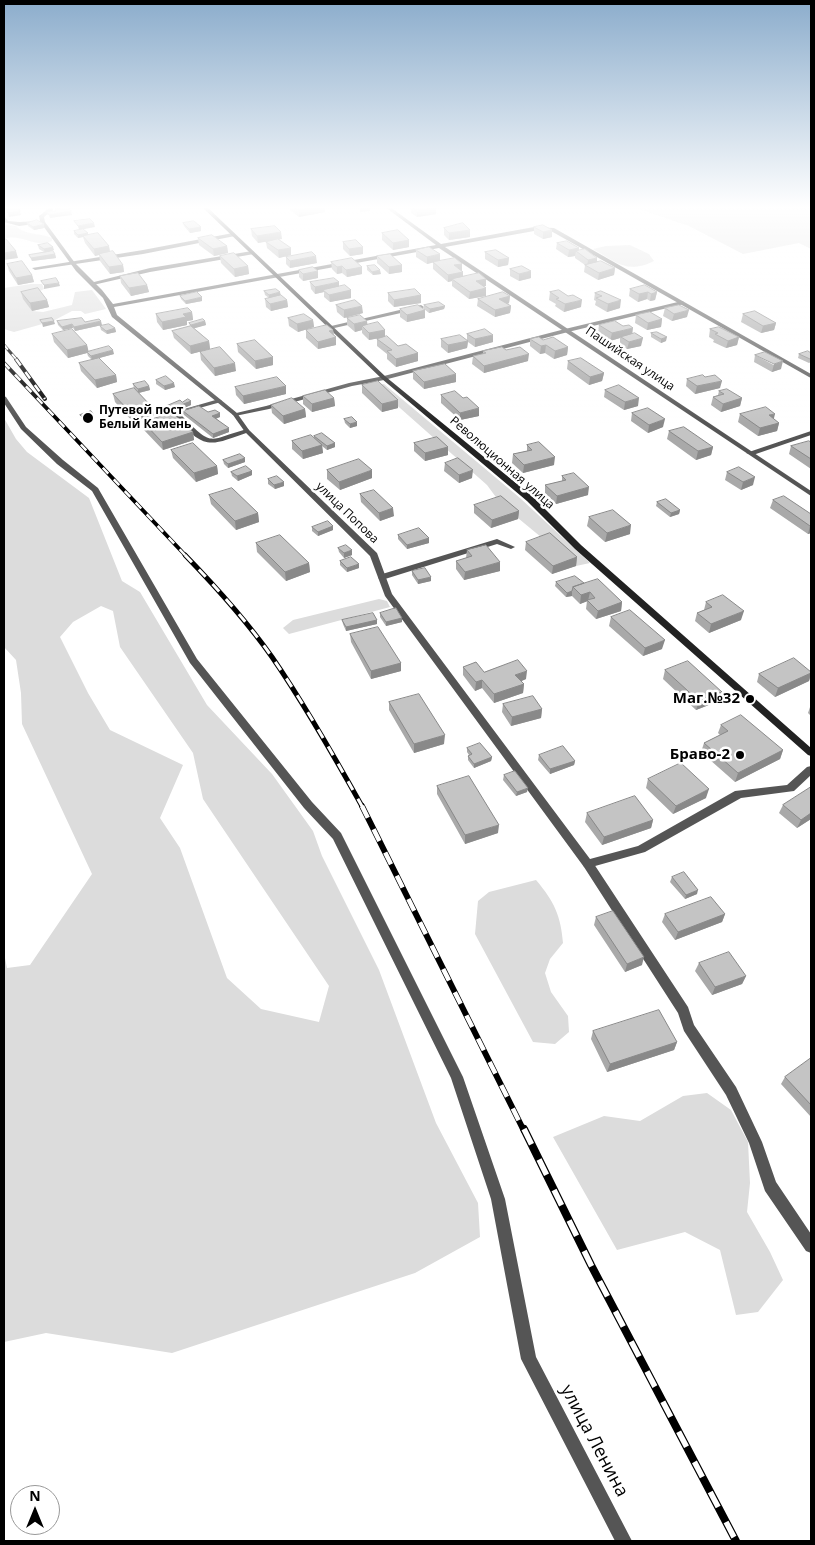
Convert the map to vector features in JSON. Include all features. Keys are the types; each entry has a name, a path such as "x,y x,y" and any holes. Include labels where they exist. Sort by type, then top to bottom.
{"street":[{"name":"улица Попова","path":"88,279 112,306 114,316 235,414 247,431 374,555 388,594 588,864 684,1010 688,1027 731,1091 755,1142 770,1186 811,1246"},
{"path":"93,283 110,279"},
{"path":"112,306 259,279"},
{"name":"Революционная улица","path":"278,279 384,378 530,499 578,548 811,753"},
{"name":"Пашийская улица","path":"490,279 811,494"},
{"path":"640,279 811,376"},
{"path":"235,414 267,408 350,384 384,378 567,330 682,303"},
{"path":"330,327 421,307"},
{"name":"улица Ленина","path":"4,398 23,428 95,490 192,661 308,805 337,836 457,1077 498,1198 529,1360 624,1541"},
{"path":"219,400 183,411 178,416 201,439 214,442 247,431"},
{"path":"750,453 801,441 811,433"},
{"path":"382,577 497,541 511,547"},
{"path":"588,864 641,849 739,794 790,788 811,770"}],"shaded area":[{"path":"42,284 44,289 24,299 32,311 43,312 72,305 75,292 92,290 106,309 85,314 81,311 72,311 53,321 14,332 4,329 4,288"},
{"path":"384,384 520,498 590,563 576,566 501,504 487,485 374,385"},
{"path":"4,418 16,439 27,452 89,498 122,581 140,592 207,705 272,774 313,831 322,856 379,970 436,1123 478,1203 480,1237 415,1273 172,1353 46,1333 4,1342 4,953 7,968 30,965 92,874 22,724 21,693 16,660 4,647","holes":["101,606 113,611 120,647 193,753 203,799 329,986 319,1022 261,1009 227,978 180,848 160,818 183,765 110,730 88,693 60,637 73,622"]},
{"path":"379,599 387,601 390,607 289,634 283,628 293,620"},
{"path":"536,880 556,909 562,933 563,943 550,959 545,973 551,992 568,1016 569,1032 555,1044 533,1042 475,934 478,901 489,892"},
{"path":"707,1093 731,1110 748,1142 750,1183 747,1212 770,1252 783,1280 758,1312 736,1315 720,1250 685,1232 617,1250 553,1137 604,1116 640,1121 683,1096"}],"building":[{"path":"57,279 59,283 44,285 41,281"},
{"path":"122,279 143,279 147,285 129,288"},
{"path":"335,279 339,282 315,287 310,282"},
{"path":"452,279 485,279 476,281 486,288 470,292"},
{"path":"345,285 351,290 329,295 323,290"},
{"path":"645,285 657,292 639,294 630,289"},
{"path":"38,288 47,300 30,303 21,292"},
{"path":"276,289 280,292 269,295 264,291"},
{"path":"415,289 421,295 394,300 388,293"},
{"path":"559,290 568,296 573,295 582,300 565,304 556,299 559,298 550,292"},
{"path":"601,291 621,300 608,304 596,298 602,296 595,293"},
{"path":"197,292 202,297 185,301 180,296"},
{"path":"503,292 510,296 499,299 511,306 495,310 478,299"},
{"path":"281,295 287,300 270,304 265,299"},
{"path":"355,300 362,306 344,310 336,305"},
{"path":"439,302 445,306 430,309 424,305"},
{"path":"418,305 425,310 407,315 400,309"},
{"path":"679,305 689,310 674,314 665,308"},
{"path":"188,308 192,312 183,314 186,317 162,322 156,314"},
{"path":"755,311 776,323 763,326 743,314"},
{"path":"650,312 662,319 648,323 636,315"},
{"path":"304,314 313,320 297,324 288,318"},
{"path":"360,315 367,321 354,324 347,318"},
{"path":"52,318 54,321 42,323 40,320"},
{"path":"82,318 85,322 99,319 101,321 74,327 72,324 62,327 57,321"},
{"path":"203,319 205,321 191,325 189,323"},
{"path":"615,321 623,326 629,325 633,328 612,333 599,325"},
{"path":"378,322 385,330 369,333 362,326"},
{"path":"109,324 115,328 106,331 100,326"},
{"path":"327,325 333,330 329,331 336,337 318,342 306,330"},
{"path":"191,326 209,341 190,346 172,331"},
{"path":"719,327 739,337 728,341 710,329"},
{"path":"72,329 87,345 67,350 52,334"},
{"path":"485,329 493,335 475,339 467,334"},
{"path":"657,332 667,337 661,339 651,333"},
{"path":"635,333 643,338 629,342 621,337"},
{"path":"460,335 468,341 448,345 441,339"},
{"path":"387,336 398,346 406,344 418,353 396,359 387,351 392,350 377,339"},
{"path":"539,337 543,340 553,337 568,347 555,351 546,345 541,346 530,339"},
{"path":"255,340 273,357 255,361 237,344"},
{"path":"109,346 113,350 91,356 87,352"},
{"path":"220,347 235,363 214,368 200,352"},
{"path":"502,347 506,350 520,347 529,354 484,366 473,356 486,353 483,351"},
{"path":"808,351 811,353 811,359 799,354"},
{"path":"765,352 783,361 774,364 755,355"},
{"path":"99,358 116,375 95,380 79,363"},
{"path":"581,358 604,373 590,377 568,361"},
{"path":"445,364 456,374 424,382 413,371"},
{"path":"703,375 705,377 715,375 722,381 697,386 687,379"},
{"path":"166,376 174,383 164,386 156,380"},
{"path":"277,377 286,386 243,396 235,387"},
{"path":"145,381 149,386 138,389 133,384"},
{"path":"378,381 398,400 382,404 362,385"},
{"path":"619,385 639,398 625,402 605,390"},
{"path":"134,388 152,407 131,413 113,394"},
{"path":"727,389 742,398 723,404 713,397 724,394 719,391"},
{"path":"325,390 334,398 312,404 303,396"},
{"path":"455,391 463,398 467,397 479,408 460,413 441,395"},
{"path":"292,398 305,409 283,416 271,405"},
{"path":"188,399 191,401 171,409 166,406 180,400 182,402"},
{"path":"199,406 208,412 215,410 220,413 212,416 229,428 213,434 183,411"},
{"path":"766,407 775,414 769,415 779,423 760,428 740,414"},
{"path":"648,408 665,419 649,425 632,413"},
{"path":"91,411 93,414 82,417 80,415"},
{"path":"173,413 193,432 162,442 143,422"},
{"path":"352,417 357,422 350,424 344,419"},
{"path":"684,427 713,447 698,451 669,431"},
{"path":"322,433 335,443 327,446 314,436"},
{"path":"311,435 322,445 302,451 292,441"},
{"path":"437,437 448,447 425,453 414,443"},
{"path":"539,442 555,457 524,465 513,454 532,450 527,445"},
{"path":"811,442 811,459 791,446"},
{"path":"193,443 217,466 194,473 171,450"},
{"path":"240,454 245,458 228,464 223,460"},
{"path":"458,458 473,470 459,475 445,463"},
{"path":"359,459 372,470 339,482 327,470"},
{"path":"246,466 252,471 237,476 231,472"},
{"path":"739,467 755,477 743,482 727,472"},
{"path":"574,473 589,487 557,496 545,485 566,480 562,476"},
{"path":"277,476 284,482 274,485 268,479"},
{"path":"232,488 258,513 235,521 209,495"},
{"path":"374,490 393,508 379,513 360,494"},
{"path":"501,496 519,511 492,520 474,505"},
{"path":"784,496 811,514 810,526 773,500"},
{"path":"666,499 680,510 671,513 657,502"},
{"path":"613,510 631,525 607,533 589,517"},
{"path":"328,521 333,526 318,532 312,527"},
{"path":"419,528 429,538 407,545 398,535"},
{"path":"550,533 577,557 553,566 526,542"},
{"path":"280,535 309,563 285,572 256,543"},
{"path":"346,545 352,550 344,553 338,548"},
{"path":"486,545 500,562 465,572 456,561 472,556 467,550"},
{"path":"351,557 359,564 347,568 340,561"},
{"path":"425,568 431,577 418,580 412,571"},
{"path":"575,576 584,583 573,587 572,591 567,593 556,582"},
{"path":"598,579 622,602 598,611 587,600 595,598 590,592 581,595 573,587"},
{"path":"723,595 744,611 711,624 697,613 712,607 706,602"},
{"path":"396,608 402,618 386,622 380,613"},
{"path":"630,610 665,640 645,648 611,617"},
{"path":"373,613 377,620 346,627 342,620"},
{"path":"378,627 401,663 371,671 350,634"},
{"path":"794,658 811,673 778,688 759,674"},
{"path":"518,660 527,671 515,675 524,684 494,694 482,680 476,682 463,667 476,662 484,672"},
{"path":"688,661 722,692 699,701 665,670"},
{"path":"419,694 445,735 414,744 389,702"},
{"path":"533,696 542,709 512,717 503,704"},
{"name":"Браво-2","path":"741,715 783,750 738,773 704,743 728,731 721,725"},
{"path":"480,743 492,757 474,764 468,756 472,754 467,748"},
{"path":"563,746 575,761 550,769 539,755"},
{"path":"681,763 709,789 676,806 648,779"},
{"path":"515,771 528,788 517,792 504,775"},
{"path":"469,776 499,825 465,835 437,786"},
{"path":"811,787 811,813 801,820 783,805"},
{"path":"635,796 653,820 604,837 587,813"},
{"path":"684,872 698,890 686,895 672,877"},
{"path":"711,897 725,914 678,932 665,914"},
{"path":"613,911 644,957 627,964 596,917"},
{"path":"729,952 746,976 715,987 699,963"},
{"path":"659,1010 677,1042 610,1064 593,1031"},
{"path":"811,1058 811,1105 785,1077"}],"railway":[{"path":"4,345 17,360"},
{"path":"16,359 45,399"},
{"path":"4,363 186,556"},
{"path":"185,555 230,604 272,657 308,712 363,808"},
{"path":"363,808 524,1131"},
{"path":"524,1129 591,1265 736,1541"}],"place":[{"name":"Путевой пост Белый Камень","path":"88,418"},
{"name":"Маг.№32","path":"750,699"},
{"name":"Браво-2","path":"740,755"}]}
